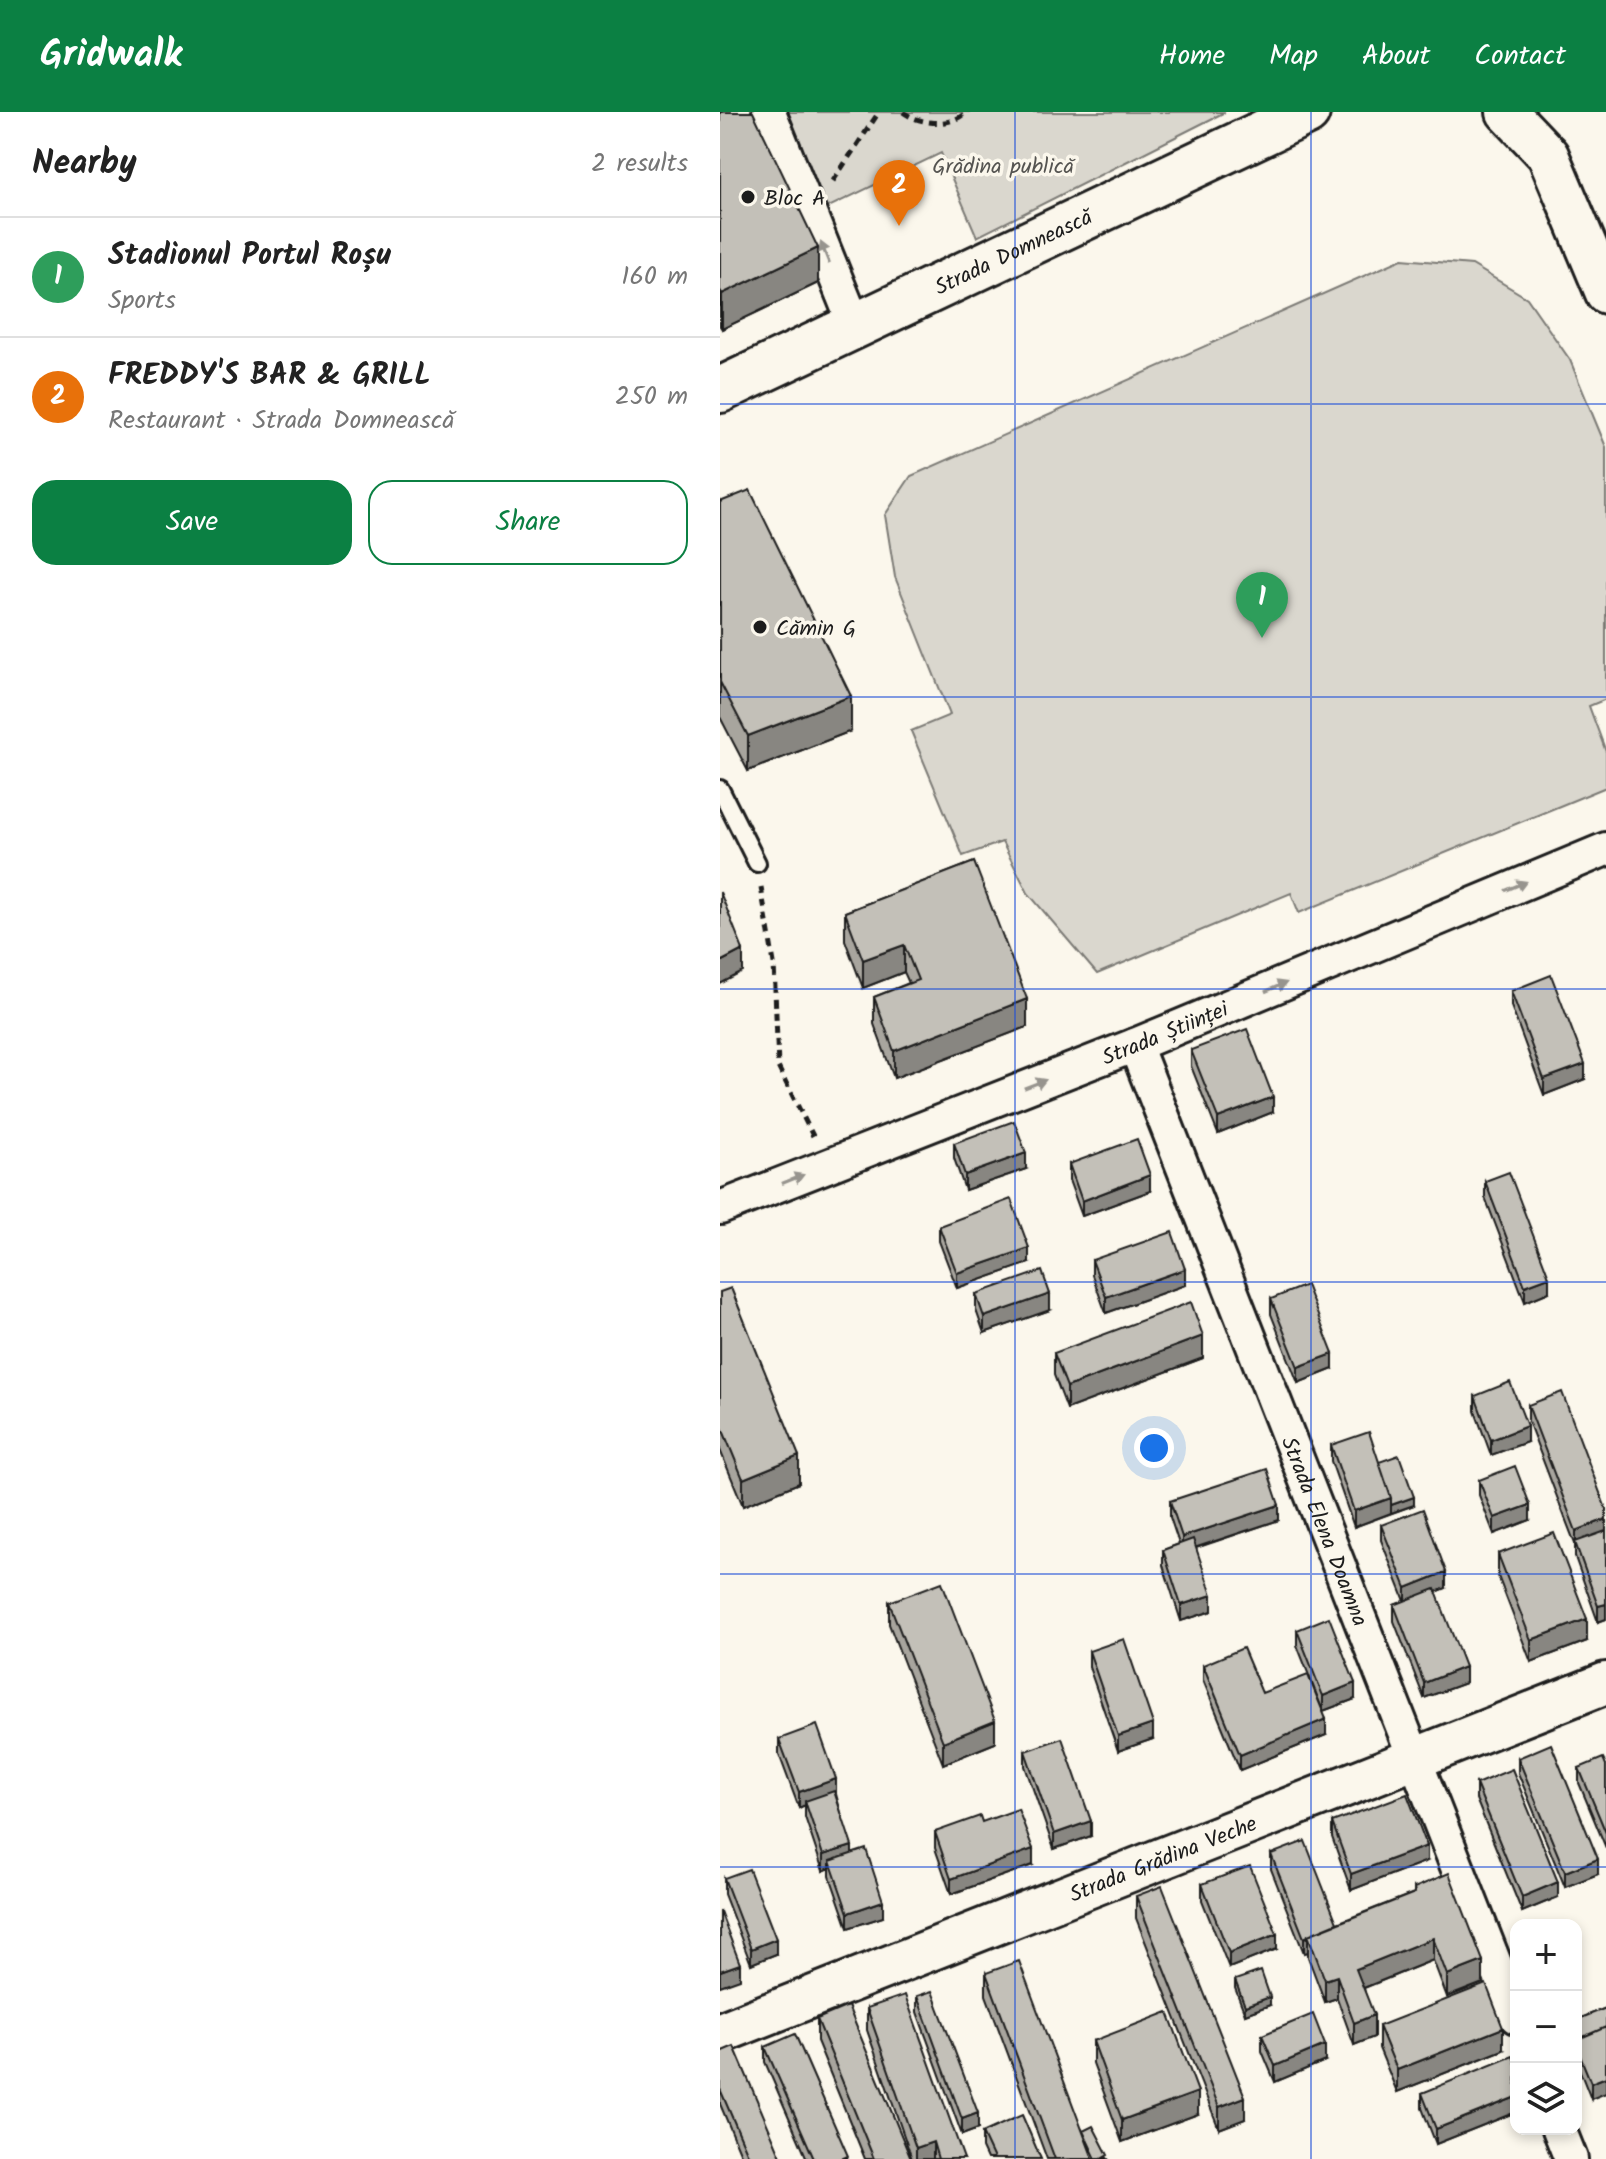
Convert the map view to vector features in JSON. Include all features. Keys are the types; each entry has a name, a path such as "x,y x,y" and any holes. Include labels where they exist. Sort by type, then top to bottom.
{"main road":[{"name":"Strada Domnească","path":"720,390 1307,112"}],"street":[{"path":"769,112 855,326"},
{"path":"1507,112 1548,155 1606,293"},
{"path":"1548,155 1550,112"},
{"name":"Strada Științei","path":"720,1208 1135,1045 1606,849"},
{"name":"Strada Elena Doamna","path":"1135,1045 1510,2001"},
{"name":"Strada Grădina Veche","path":"720,2033 1606,1683"},
{"path":"1561,2135 1571,2159"}],"lane":[{"path":"720,789 757,863"}],"path":[{"path":"810,216 879,112"},
{"path":"903,112 939,124 960,118 966,112"},
{"path":"757,863 774,963 778,1067 827,1165"}],"green space":[{"name":"Grădina publică","path":"769,112 1225,112 977,237 941,153 810,216"},
{"path":"1402,259 1472,265 1527,298 1570,360 1606,447 1606,699 1589,706 1606,752 1606,787 1299,913 1291,893 1097,974 1028,893 1002,842 963,856 911,731 950,715 895,577 885,515 911,476"}],"building":[{"name":"Bloc A","path":"720,112 753,112 818,248 722,294 720,290"},
{"name":"Cămin G","path":"750,490 851,696 748,736 720,682 720,502"},
{"path":"974,862 1027,999 894,1051 874,997 918,980 904,945 863,960 845,912"},
{"path":"720,892 743,950 720,962"},
{"path":"1551,975 1585,1064 1544,1079 1511,991"},
{"path":"1247,1029 1273,1097 1218,1118 1191,1050"},
{"path":"1014,1121 1026,1153 965,1175 954,1143"},
{"path":"1137,1139 1150,1175 1082,1201 1069,1164"},
{"path":"1509,1172 1549,1277 1525,1286 1485,1181"},
{"path":"1011,1199 1029,1248 957,1273 939,1226"},
{"path":"1172,1232 1185,1269 1106,1297 1092,1260"},
{"path":"1042,1271 1050,1294 984,1317 976,1294"},
{"path":"1306,1285 1333,1354 1298,1367 1271,1299"},
{"path":"731,1288 799,1456 743,1479 720,1423 720,1292"},
{"path":"1191,1302 1203,1336 1067,1387 1054,1353"},
{"path":"1510,1382 1527,1426 1491,1440 1475,1396"},
{"path":"1562,1392 1606,1509 1606,1519 1576,1531 1528,1405"},
{"path":"1369,1432 1391,1498 1354,1511 1331,1445"},
{"path":"1399,1455 1414,1497 1391,1505 1379,1462"},
{"path":"1515,1466 1530,1505 1494,1518 1479,1480"},
{"path":"1267,1469 1279,1505 1182,1537 1170,1501"},
{"path":"1423,1509 1446,1572 1406,1588 1381,1525"},
{"path":"1606,1531 1606,1604 1598,1606 1575,1542"},
{"path":"1554,1533 1587,1619 1531,1640 1498,1554"},
{"path":"1193,1539 1212,1595 1181,1605 1163,1550"},
{"path":"942,1582 995,1721 943,1742 889,1602"},
{"path":"1435,1589 1465,1667 1424,1683 1394,1605"},
{"path":"1329,1617 1355,1683 1323,1696 1297,1630"},
{"path":"1124,1639 1153,1724 1118,1736 1089,1651"},
{"path":"1243,1648 1262,1693 1308,1675 1326,1719 1240,1755 1203,1665"},
{"path":"817,1725 836,1779 799,1792 779,1739"},
{"path":"1062,1738 1091,1821 1054,1834 1025,1751"},
{"path":"1551,1744 1598,1859 1565,1872 1518,1758"},
{"path":"1603,1758 1606,1765 1606,1833 1579,1768"},
{"path":"1512,1769 1558,1882 1522,1897 1476,1784"},
{"path":"834,1791 852,1846 823,1855 805,1801"},
{"path":"1407,1794 1427,1846 1351,1874 1332,1822"},
{"path":"1018,1809 1033,1849 951,1879 935,1832 980,1816 982,1822"},
{"path":"1305,1841 1337,1923 1304,1938 1271,1854"},
{"path":"866,1849 883,1901 848,1913 830,1861"},
{"path":"1250,1866 1277,1934 1229,1953 1202,1884"},
{"path":"749,1869 776,1939 751,1949 724,1878"},
{"path":"1449,1873 1483,1961 1447,1975 1433,1938 1356,1969 1374,2015 1354,2023 1337,1976 1325,1980 1308,1935 1415,1893 1414,1888"},
{"path":"1162,1886 1245,2097 1219,2107 1136,1896"},
{"path":"720,1911 740,1964 720,1971"},
{"path":"1019,1961 1093,2159 1055,2159 986,1973"},
{"path":"1261,1971 1270,1997 1245,2006 1235,1980"},
{"path":"1486,1984 1503,2028 1397,2070 1379,2026"},
{"path":"932,1991 978,2113 962,2119 917,1996"},
{"path":"905,1995 964,2159 938,2159 933,2142 916,2148 867,2008"},
{"path":"848,2006 911,2159 874,2159 817,2019"},
{"path":"1606,2008 1606,2027 1582,2037 1582,2018"},
{"path":"1168,2012 1198,2092 1122,2120 1093,2041"},
{"path":"1313,2014 1325,2045 1275,2066 1262,2035"},
{"path":"1606,2027 1606,2077 1591,2083 1582,2061 1582,2037"},
{"path":"795,2034 848,2156 841,2159 814,2159 765,2047"},
{"path":"734,2046 782,2159 750,2159 720,2089 720,2052"},
{"path":"1510,2057 1510,2099 1436,2129 1422,2093"},
{"path":"1022,2115 1041,2159 994,2159 982,2133"},
{"path":"1093,2126 1108,2155 1101,2159 1096,2159 1083,2131"}],"place":[{"name":"Bloc A","path":"748,197"},
{"name":"FREDDY'S BAR & GRILL","path":"899,226"},
{"name":"Cămin G","path":"760,627"},
{"name":"Stadionul Portul Roșu","path":"1262,638"}]}
